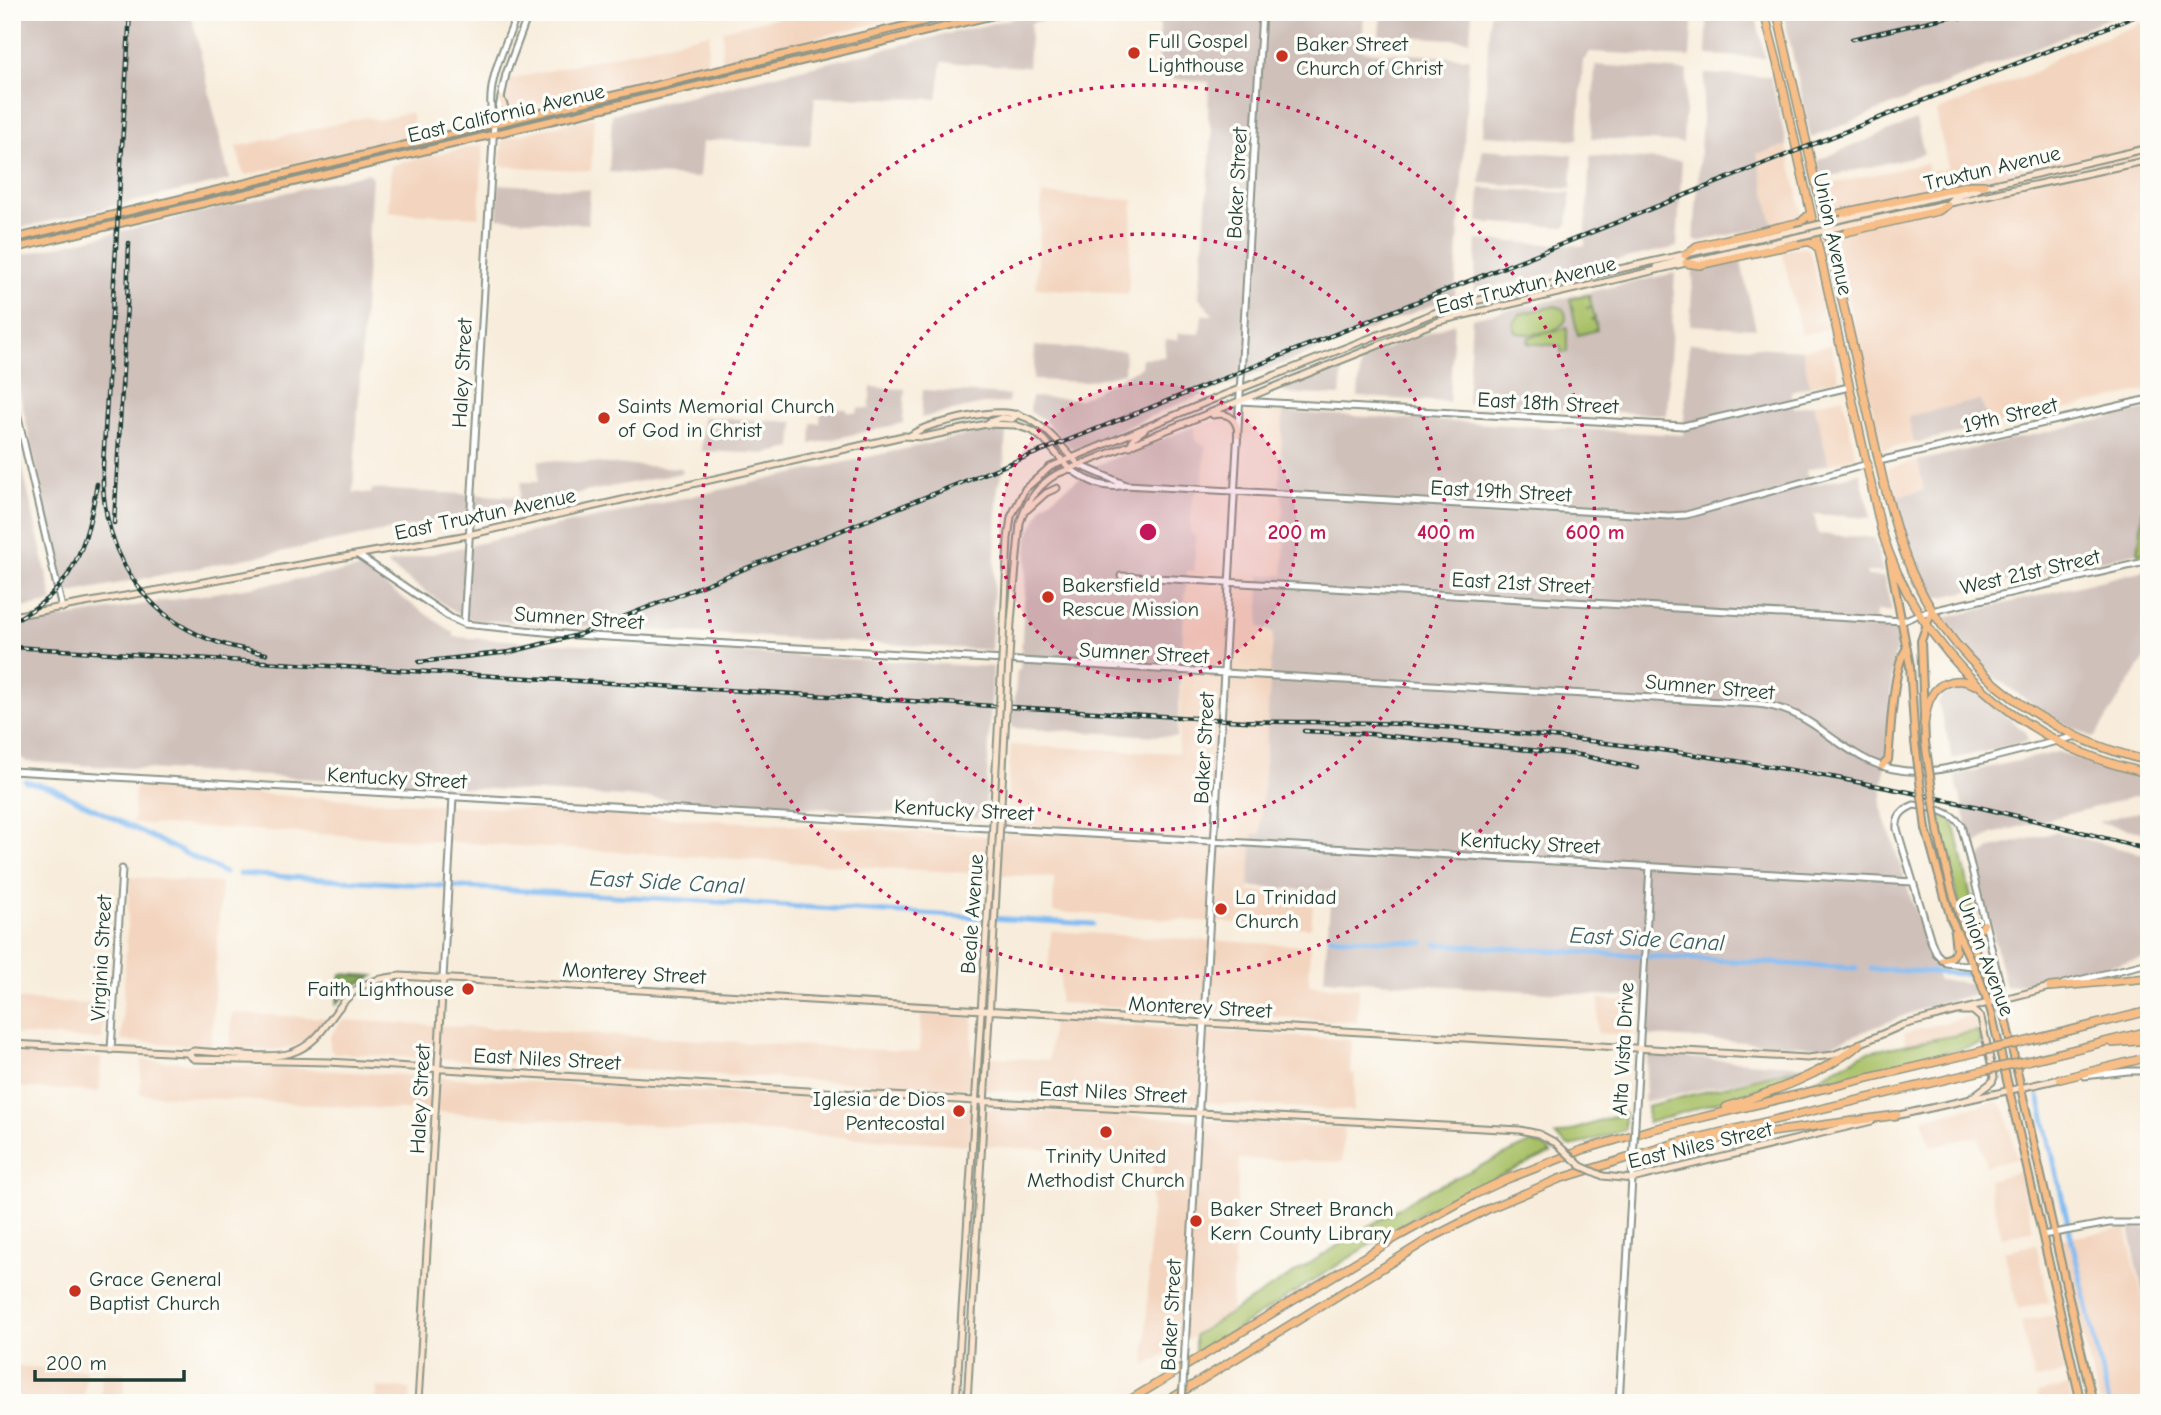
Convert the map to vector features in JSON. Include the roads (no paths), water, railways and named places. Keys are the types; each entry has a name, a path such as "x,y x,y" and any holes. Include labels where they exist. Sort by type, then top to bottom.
{"highway":[{"name":"Union Avenue","path":"1764,12 1890,561 1926,624 1979,687 2057,741 2099,760 2149,773"},
{"name":"Union Avenue","path":"1777,12 1879,461 1907,559 1932,610 1968,658 2005,692 2036,715 2101,747 2149,761"},
{"path":"1822,210 1833,215 1942,190 1984,185"},
{"path":"1830,246 1838,234 1936,212 1947,205"},
{"path":"1811,213 1801,222 1697,246 1686,259 1699,265 1805,242 1811,242 1819,249"},
{"path":"1833,215 1838,234"},
{"path":"1801,222 1805,242"},
{"path":"1924,724 1930,698 1941,686 1961,680 1979,687"},
{"path":"2050,987 2149,978"},
{"path":"1125,1403 1397,1237 1473,1195 1582,1150 1689,1120 2147,1011"},
{"path":"1164,1403 1459,1223 1559,1179 1676,1143 2149,1031"},
{"path":"2102,1043 2149,1040"},
{"path":"1689,1120 1802,1080 1844,1057 1860,1044"},
{"path":"2060,1079 2149,1057"},
{"path":"1676,1143 1687,1144 1897,1115"}],"main road":[{"name":"East California Avenue","path":"12,239 932,16 963,12"},
{"name":"East California Avenue","path":"12,249 1007,12"},
{"path":"501,98 506,110 517,117"},
{"name":"Truxtun Avenue","path":"1843,223 1984,185 2149,148"},
{"name":"Truxtun Avenue","path":"1843,223 1947,205 2149,160"},
{"path":"1947,205 1953,198 1984,185"},
{"name":"East Truxtun Avenue","path":"1079,464 1439,321 1648,272 1663,264 1843,223"},
{"name":"East Truxtun Avenue","path":"1072,457 1452,306 1573,279 1686,259 1718,247 1796,233"},
{"path":"1573,279 1574,288"},
{"name":"East Truxtun Avenue","path":"911,435 922,428 978,415 1000,411 1018,414"},
{"path":"986,424 1002,418 1012,419 1018,414 1037,422 1079,464"},
{"path":"1197,419 1228,415 1236,423 1238,436"},
{"name":"East Truxtun Avenue","path":"12,615 468,535 911,435 924,436 986,424 1015,425 1033,431 1070,468"},
{"path":"1130,446 1134,437 1153,424"},
{"name":"Beale Avenue","path":"1008,622 1008,539 1011,517 1020,497 1032,481 1050,467 1072,457"},
{"name":"Beale Avenue","path":"967,1403 986,1101 1008,622 1017,539 1023,514 1045,482 1079,464"},
{"path":"1023,514 1035,501 1056,488"},
{"name":"Union Avenue","path":"1890,561 1907,648 1926,829 1937,875 1954,927 1988,1002 2015,1089 2054,1233 2093,1403"},
{"name":"Union Avenue","path":"1932,610 1921,641 1925,742 1938,831 1949,880 1967,933 1999,1000 2043,1235 2081,1403"},
{"path":"1882,766 1888,760 1898,669 1907,648"},
{"name":"Beale Avenue","path":"956,1403 981,1009 996,841"},
{"path":"1967,933 1978,932 1984,924"},
{"path":"1942,960 1952,957 1956,950 1954,927"},
{"name":"Monterey Street","path":"400,975 1814,1058 1833,1055 1903,1025 2050,987"},
{"name":"East Niles Street","path":"12,1044 279,1055 293,1052 317,1038 355,991 372,981 400,975"},
{"name":"Haley Street","path":"418,1403 443,978"},
{"path":"958,1008 968,1006 973,1001"},
{"path":"998,1002 1011,1011"},
{"path":"1947,1012 1973,1011 1981,1018 1994,1077 1992,1082 1969,1099"},
{"name":"East Niles Street","path":"187,1053 194,1059 329,1062 975,1101 1520,1130 1539,1134 1556,1143 1581,1166 1604,1176 1632,1179 2060,1079"}],"street":[{"name":"Haley Street","path":"464,624 494,134 491,114 497,67 518,12"},
{"path":"494,123 506,74 529,12"},
{"name":"Baker Street","path":"1182,1403 1262,12"},
{"name":"East 18th Street","path":"1240,401 1684,426 1849,387"},
{"path":"12,391 62,608"},
{"name":"19th Street","path":"1879,461 2149,399"},
{"name":"East 19th Street","path":"1079,464 1126,485"},
{"name":"East 19th Street","path":"1070,468 1100,486 1115,488 1126,485 1678,516 1867,464"},
{"name":"Sumner Street","path":"358,555 464,624 574,635 1768,705 1801,716 1855,753 1882,766 1909,772 1932,772 2077,737"},
{"name":"West 21st Street","path":"1919,614 2149,561"},
{"name":"East 21st Street","path":"1121,576 1903,621 1919,614"},
{"name":"Kentucky Street","path":"12,771 1913,882"},
{"name":"Haley Street","path":"443,978 453,797"},
{"name":"Union Avenue","path":"1913,882 1897,829 1897,821 1905,809 1914,805 1941,811 1956,818 1961,825 1984,924 1989,935 2001,988 1999,1000"},
{"name":"Alta Vista Drive","path":"1619,1403 1650,866"},
{"name":"Virginia Street","path":"111,1050 122,869"},
{"path":"1913,882 1936,953 1946,964 1972,966"},
{"path":"2050,987 2149,963"},
{"path":"2060,1079 2128,1070 2149,1071"},
{"path":"2043,1235 2123,1222 2149,1223"}],"waterway":[{"name":"East Side Canal","path":"12,759 15,762"},
{"name":"East Side Canal","path":"25,781 52,788 225,873"},
{"name":"East Side Canal","path":"239,874 1093,924"},
{"name":"East Side Canal","path":"1329,937 1423,943"},
{"name":"East Side Canal","path":"1436,944 1856,968"},
{"name":"East Side Canal","path":"1871,969 1969,974"},
{"name":"East Side Canal","path":"2039,1096 2109,1403"}],"railway":[{"path":"130,12 103,465 107,517 124,565 155,605 175,622 199,635 223,644 266,654"},
{"path":"1852,39 1969,12"},
{"path":"1961,18 1988,12"},
{"path":"419,662 510,652 578,635 2146,12"},
{"path":"114,523 129,243"},
{"path":"12,621 50,596 74,565 88,528 97,484"},
{"path":"12,647 1244,721 1407,724 1522,734 1613,744 1792,770 1971,805 2149,850"},
{"path":"1304,731 1370,734 1580,755 1637,768"}],"place":[{"name":"Full Gospel Lighthouse","path":"1134,53"},
{"name":"Baker Street Church of Christ","path":"1282,56"},
{"name":"Saints Memorial Church of God in Christ","path":"604,418"},
{"name":"Bakersfield Rescue Mission","path":"1048,597"},
{"name":"La Trinidad Church","path":"1221,909"},
{"name":"Faith Lighthouse","path":"468,989"},
{"name":"Iglesia de Dios Pentecostal","path":"959,1111"},
{"name":"Trinity United Methodist Church","path":"1106,1132"},
{"name":"Baker Street Branch Kern County Library","path":"1196,1221"},
{"name":"Grace General Baptist Church","path":"75,1291"}]}
